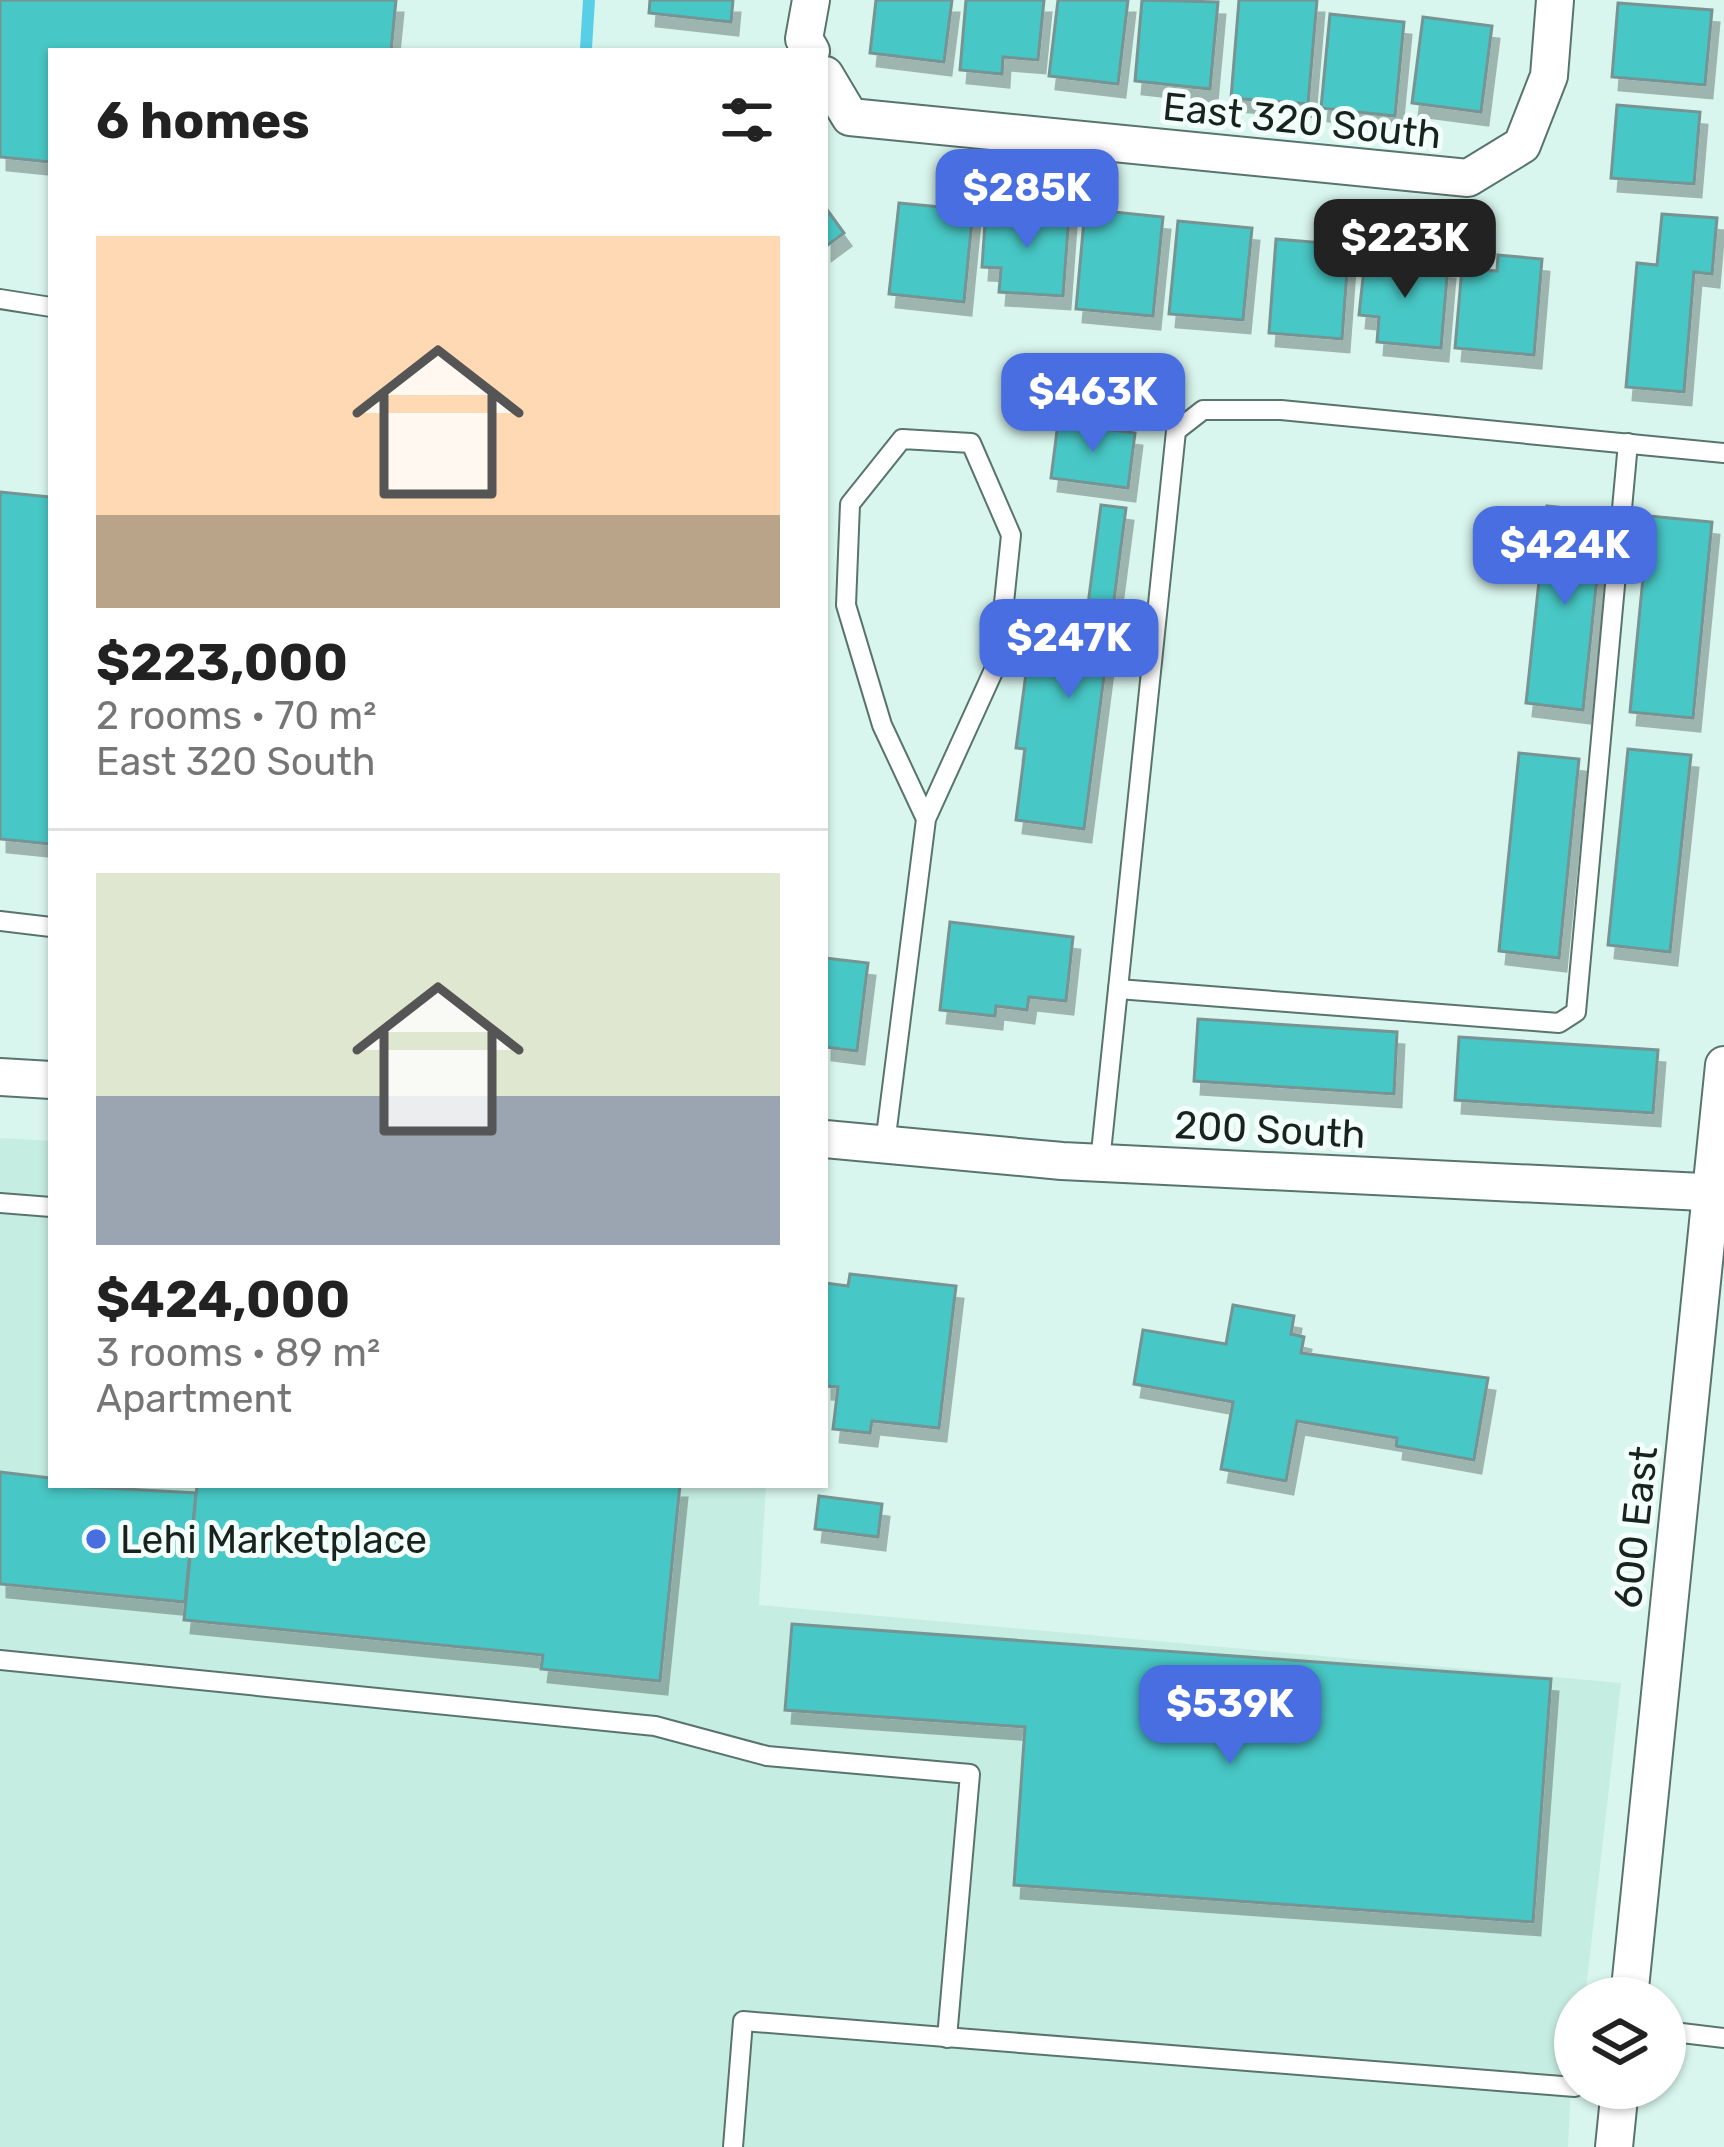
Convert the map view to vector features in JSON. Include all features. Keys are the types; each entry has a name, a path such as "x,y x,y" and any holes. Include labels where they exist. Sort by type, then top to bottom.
{"street":[{"path":"809,48 803,39 811,0"},
{"name":"East 320 South","path":"828,80 850,117 1468,178 1522,145 1549,76 1555,0"},
{"name":"600 East","path":"1631,1977 1718,1193 1724,1065"},
{"path":"0,1077 48,1081"},
{"name":"200 South","path":"828,1138 1100,1162 1718,1193"},
{"path":"1610,2109 1614,2147"}],"lane":[{"path":"0,299 48,307"},
{"path":"1100,1162 1176,431 1203,410 1281,410 1724,453"},
{"path":"884,1144 926,819 998,661 1011,535 970,443 902,440 850,504 846,605 882,725 926,819"},
{"path":"1118,989 1559,1023 1576,1012 1628,442"},
{"path":"0,921 48,927"},
{"path":"0,1203 48,1207"},
{"path":"0,1660 655,1726 767,1756 970,1774 947,2038"},
{"path":"733,2147 743,2021 1554,2085"},
{"path":"1686,2033 1724,2038"}],"shaded area":[{"path":"0,1138 48,1141 48,1488 766,1488 759,1605 1621,1683 1587,1977 1554,1977 1554,2109 1570,2109 1568,2147 0,2147"}],"building":[{"path":"0,0 396,0 391,48 48,48 48,162 0,157"},
{"path":"650,0 733,0 731,22 649,13"},
{"path":"876,0 952,0 944,62 870,53"},
{"path":"966,0 1044,0 1038,60 1003,57 1002,74 960,70"},
{"path":"1058,0 1128,0 1118,84 1049,76"},
{"path":"1142,0 1218,2 1210,89 1135,81"},
{"path":"1239,0 1317,0 1308,104 1231,98"},
{"path":"1618,3 1712,10 1705,85 1612,77"},
{"path":"1330,14 1404,22 1395,116 1321,108"},
{"path":"1423,17 1492,26 1481,112 1412,103"},
{"path":"1617,105 1700,112 1694,184 1611,178"},
{"path":"899,203 973,210 964,302 889,294"},
{"path":"986,209 1069,215 1063,296 999,292 1001,268 982,267"},
{"path":"1085,209 1163,217 1153,316 1076,309"},
{"path":"828,211 844,233 828,245"},
{"path":"1662,214 1717,218 1712,274 1694,272 1684,392 1626,387 1637,263 1657,265"},
{"path":"1178,221 1252,228 1243,320 1169,314"},
{"path":"1276,239 1349,245 1342,339 1269,333"},
{"path":"1498,255 1542,259 1534,355 1455,348 1462,268 1497,271"},
{"path":"1365,259 1448,266 1441,348 1377,342 1379,317 1359,315"},
{"path":"1058,423 1135,433 1128,488 1051,478"},
{"path":"0,492 48,497 48,844 0,839"},
{"path":"1101,505 1126,508 1084,829 1016,820 1025,749 1016,748 1029,651 1081,658"},
{"path":"1547,506 1604,512 1583,710 1526,703"},
{"path":"1649,516 1712,522 1693,718 1630,712"},
{"path":"1628,749 1691,755 1670,952 1608,945"},
{"path":"1519,753 1579,759 1559,958 1499,951"},
{"path":"950,922 1073,937 1066,1001 1029,997 1027,1010 996,1006 995,1016 940,1010"},
{"path":"828,958 868,963 857,1051 828,1047"},
{"path":"1198,1019 1397,1032 1394,1094 1194,1081"},
{"path":"1459,1037 1658,1050 1653,1113 1455,1100"},
{"path":"850,1274 956,1286 939,1428 872,1421 870,1433 833,1429 838,1387 828,1386 828,1283 848,1286"},
{"path":"1233,1305 1294,1316 1291,1334 1304,1337 1301,1353 1488,1378 1474,1460 1396,1446 1397,1438 1297,1421 1286,1481 1221,1469 1233,1402 1134,1384 1143,1330 1226,1344"},
{"name":"Lehi Marketplace","path":"0,1472 48,1478 48,1488 196,1493 185,1602 0,1584"},
{"path":"197,1488 680,1488 660,1681 541,1669 543,1655 184,1620"},
{"path":"819,1496 882,1504 878,1537 815,1529"},
{"path":"792,1624 1551,1679 1533,1922 1014,1885 1025,1727 785,1710"}],"waterway":[{"path":"586,48 589,0"}],"place":[{"name":"Lehi Marketplace","path":"96,1539"}]}
